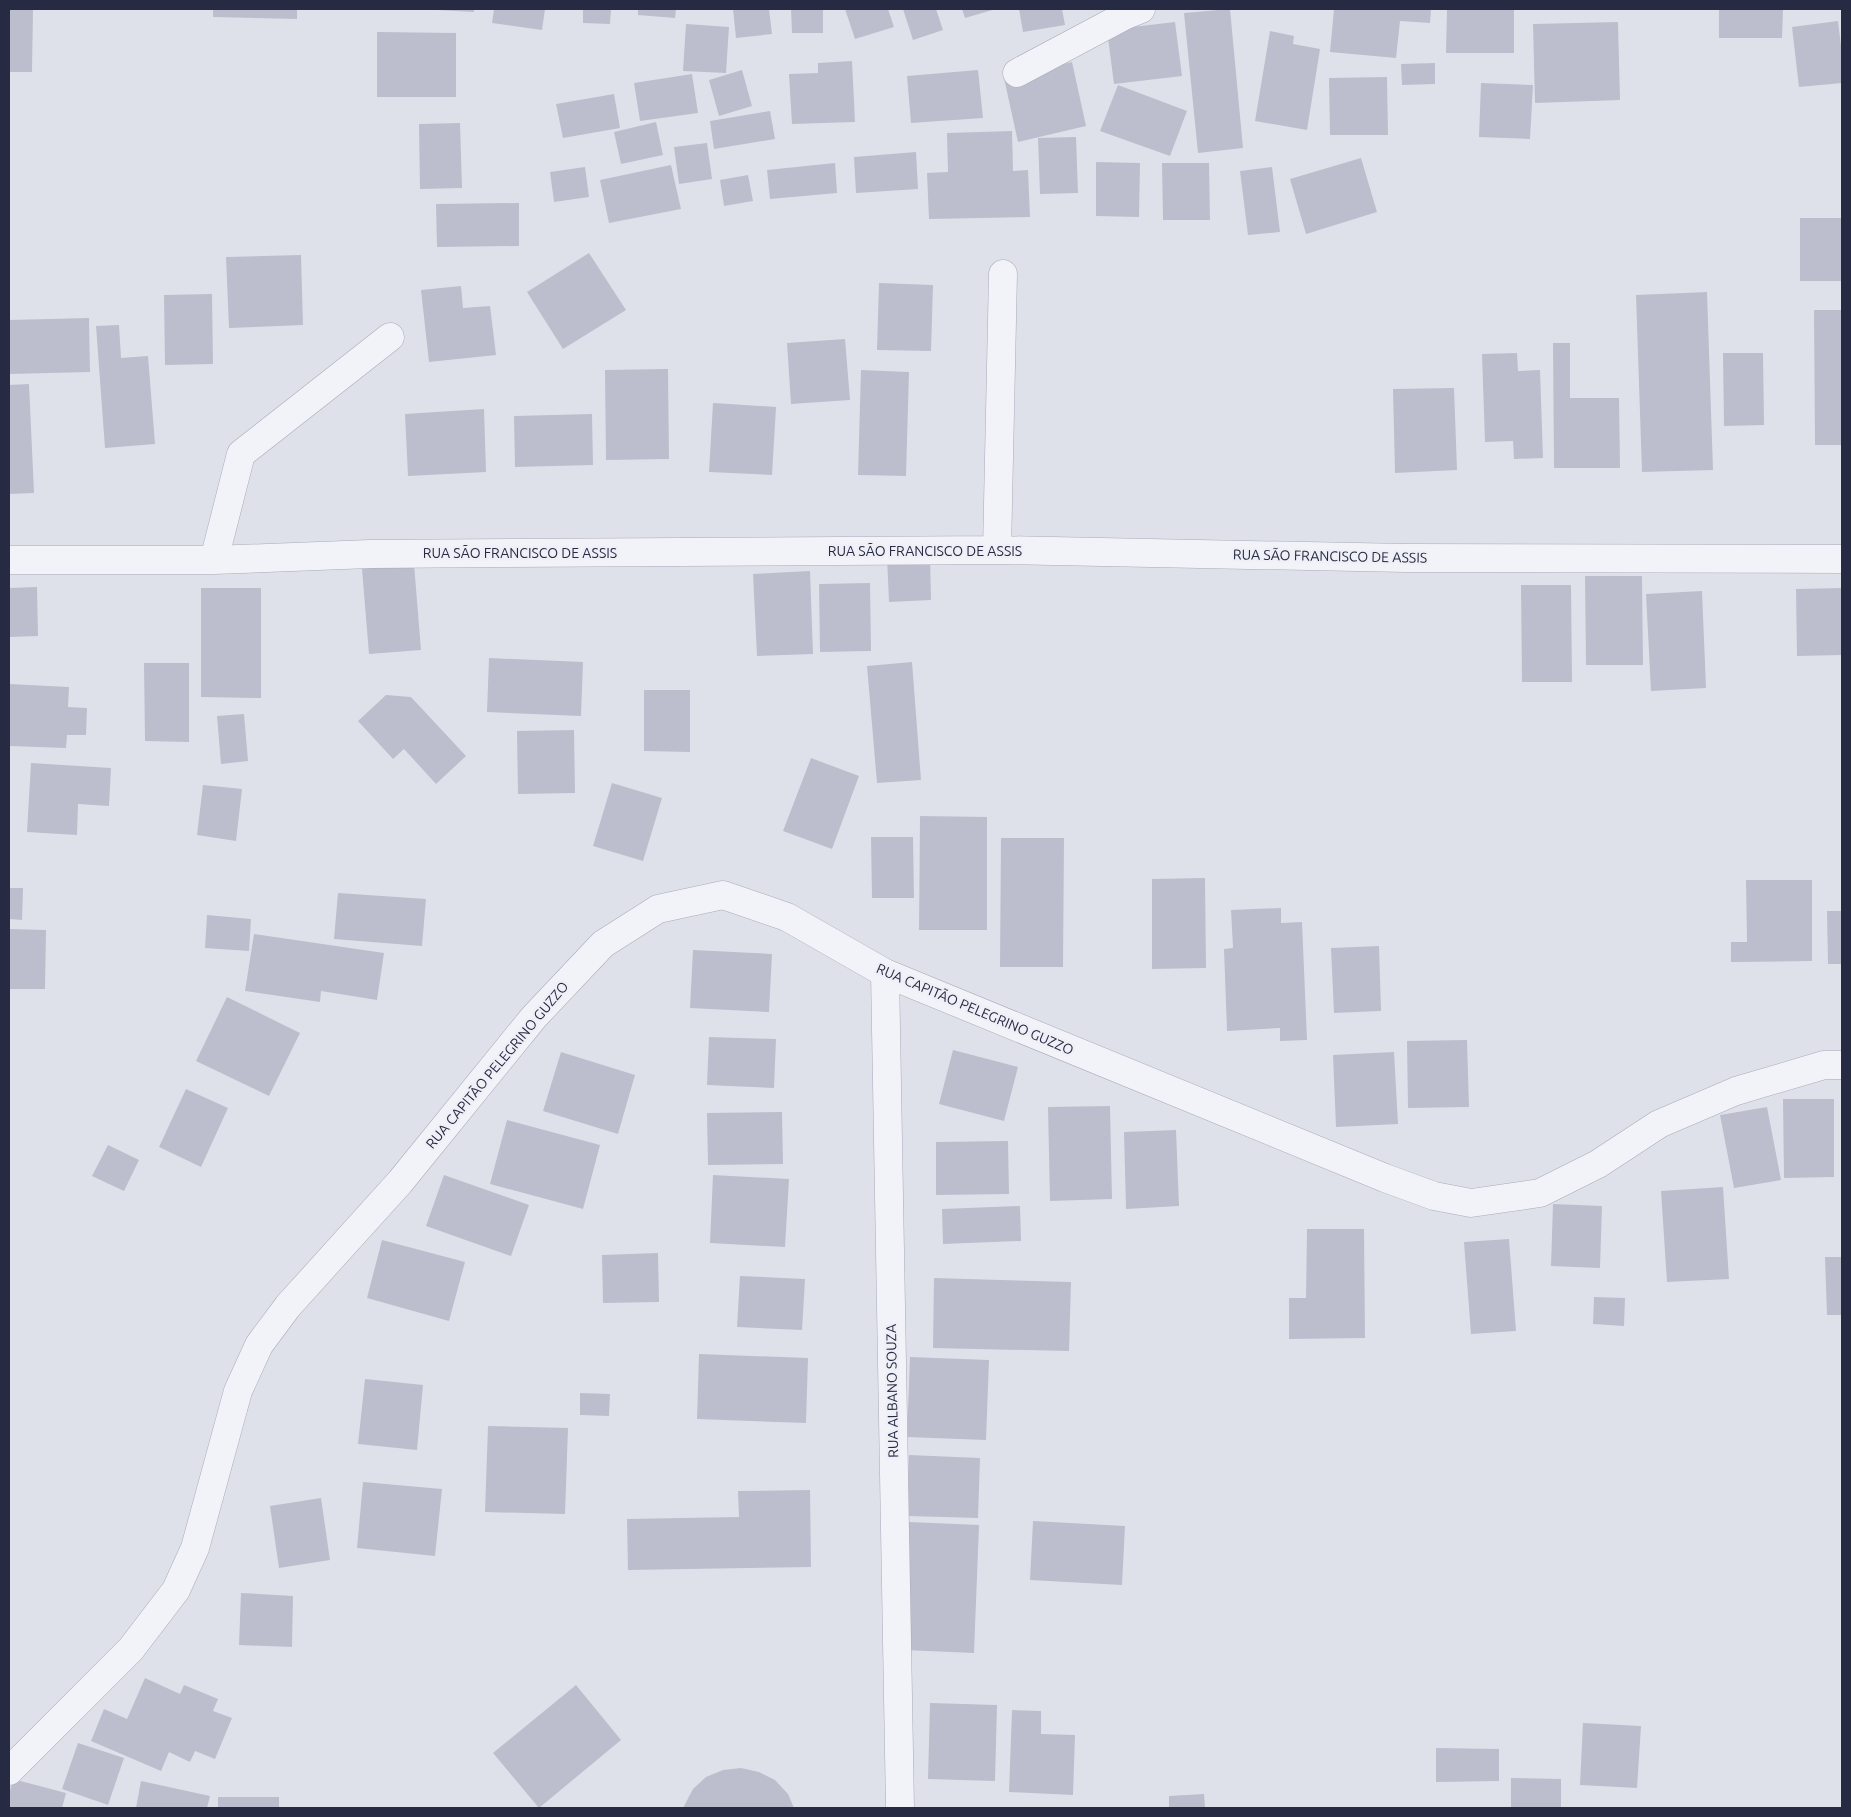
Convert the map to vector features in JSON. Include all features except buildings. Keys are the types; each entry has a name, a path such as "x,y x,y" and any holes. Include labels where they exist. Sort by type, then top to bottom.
{"street":[{"path":"1017,73 1126,14 1141,9"},
{"path":"997,550 1003,274"},
{"path":"214,560 242,454 390,337"},
{"name":"RUA SÃO FRANCISCO DE ASSIS","path":"9,560 214,560 380,554 997,550 1416,558 1842,559"},
{"name":"RUA CAPITÃO PELEGRINO GUZZO","path":"9,1772 131,1649 176,1590 195,1548 238,1391 259,1345 288,1306 400,1182 534,1017 603,944 658,909 723,896 787,918 885,973 1385,1178 1434,1196 1471,1203 1540,1193 1598,1164 1658,1124 1736,1091 1824,1065 1842,1065"},
{"name":"RUA ALBANO SOUZA","path":"885,973 900,1808"}]}
